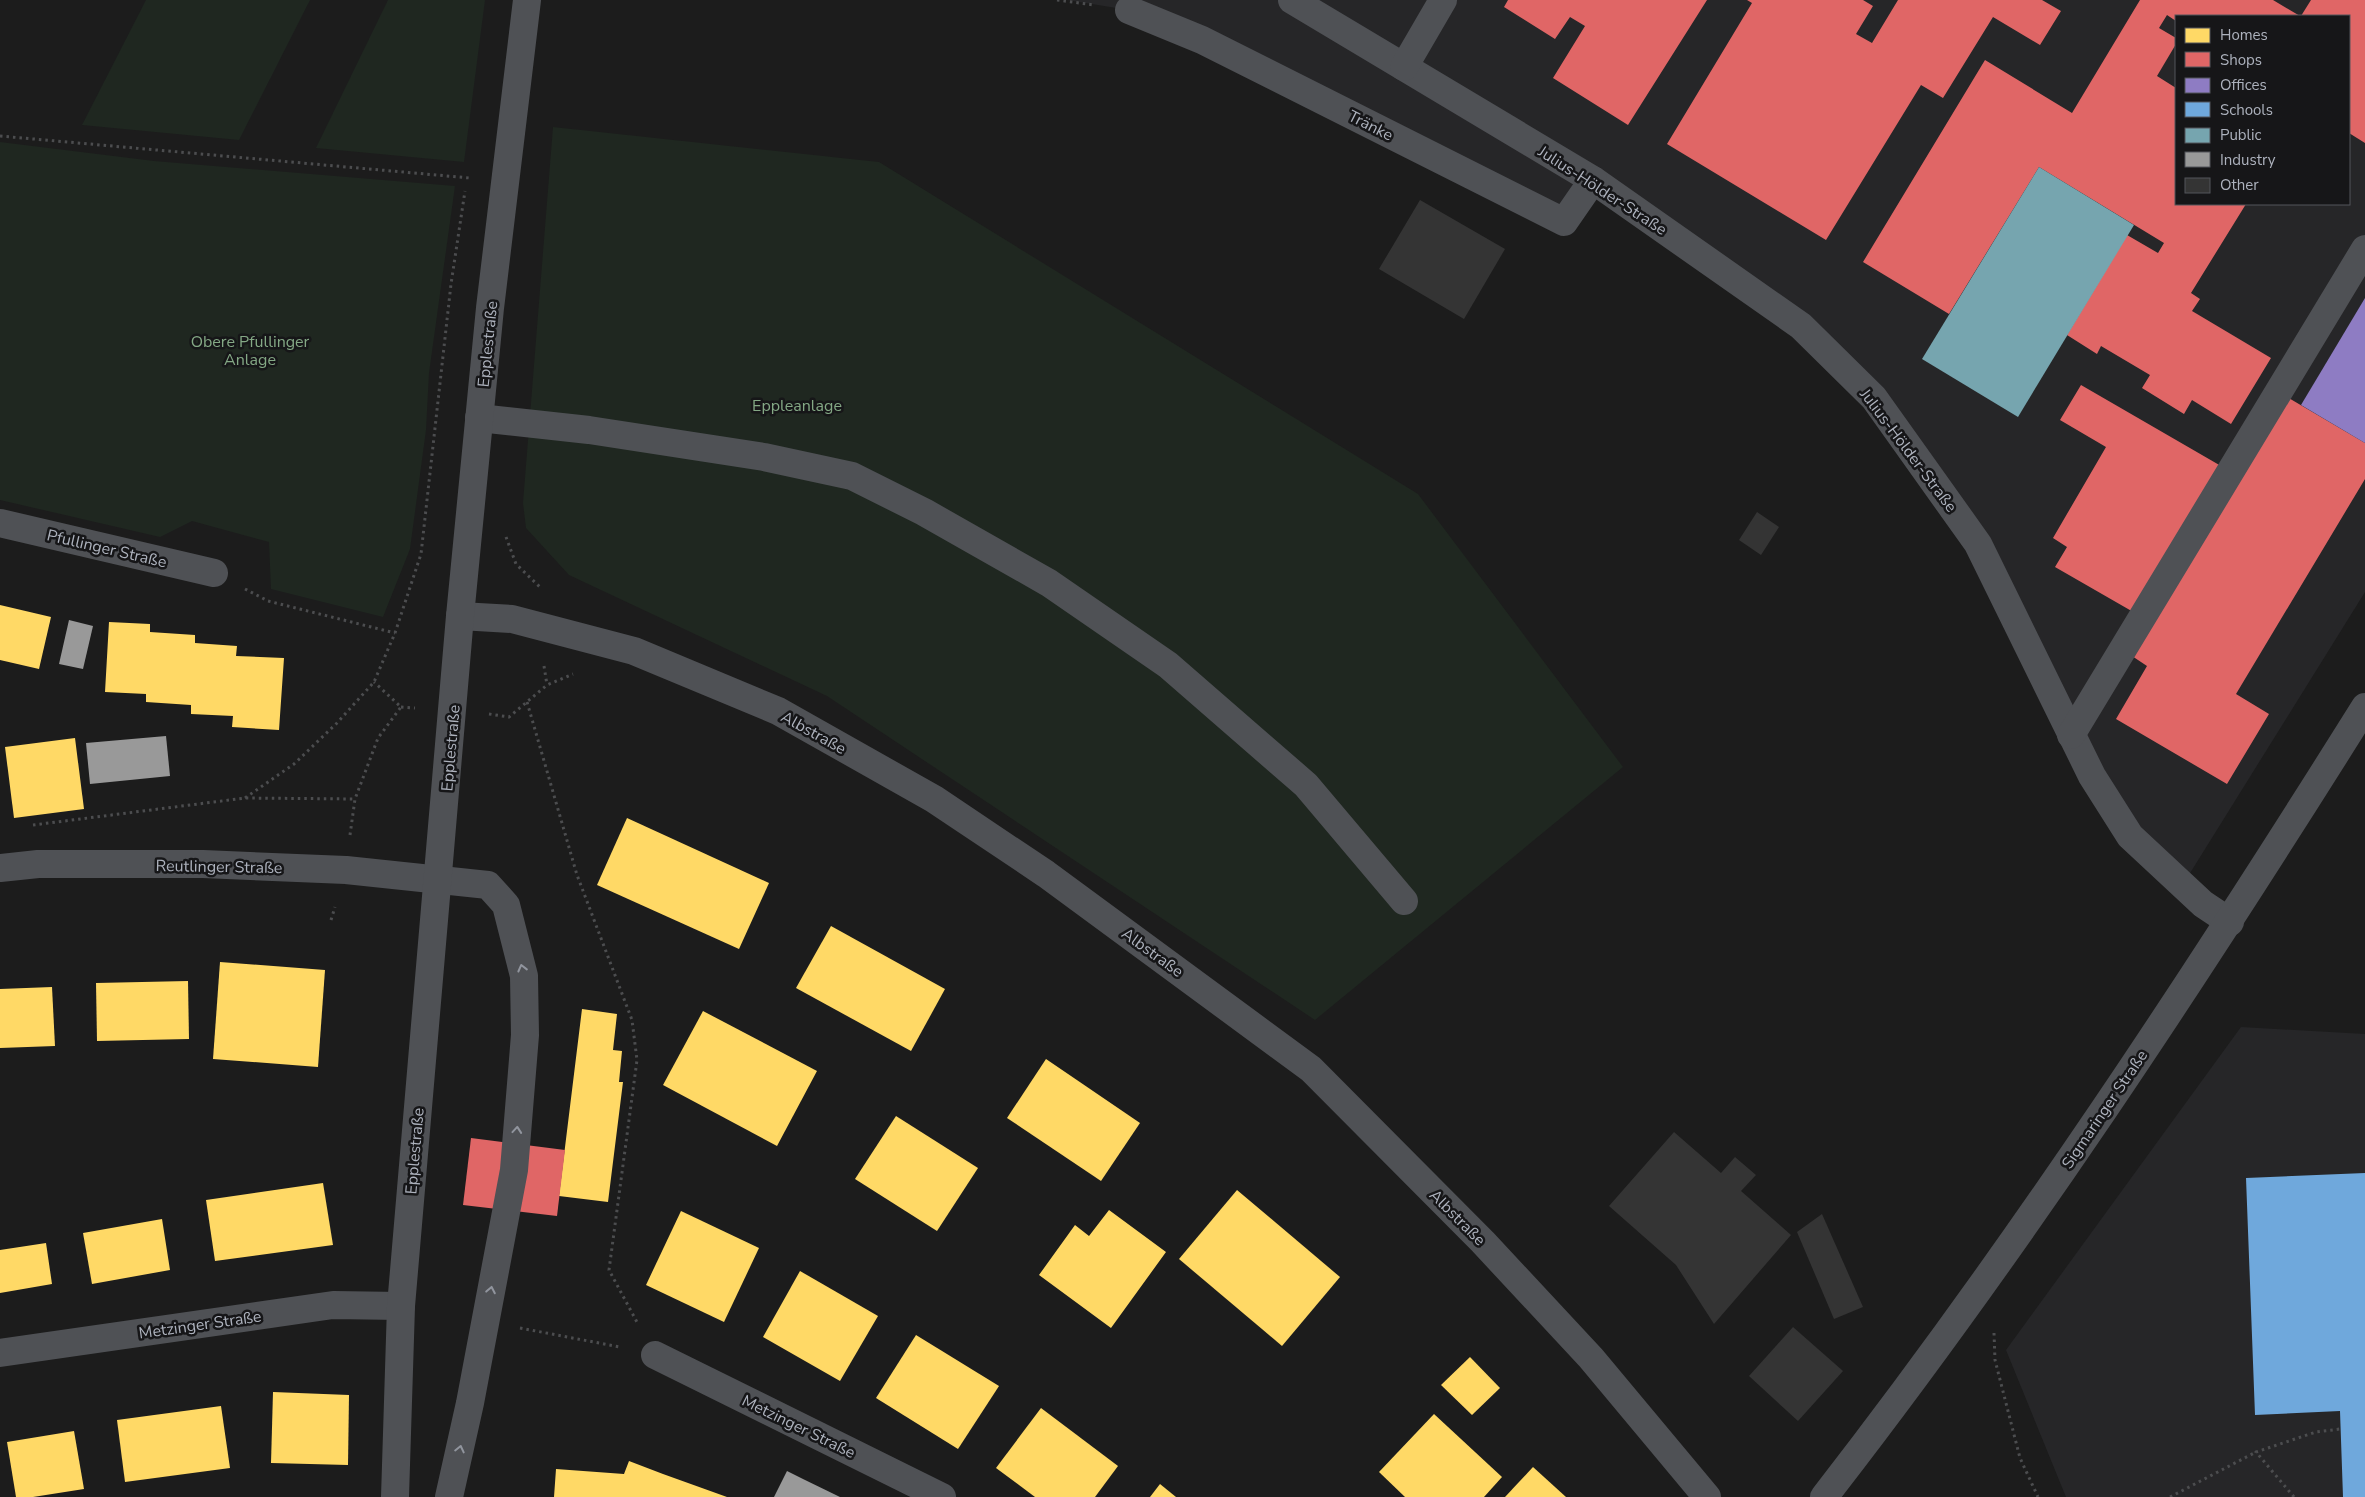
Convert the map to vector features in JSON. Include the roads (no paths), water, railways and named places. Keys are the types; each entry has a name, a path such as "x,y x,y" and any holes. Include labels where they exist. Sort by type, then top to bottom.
{"street":[{"name":"Epplestraße","path":"395,1497 401,1306 460,616 479,418 527,0"},
{"name":"Julius-Hölder-Straße","path":"1292,0 1593,180 1801,326 1874,398 1978,544 2092,776 2130,836 2203,904 2230,922"},
{"path":"1404,67 1442,0"},
{"name":"Tränke","path":"1129,10 1202,40 1564,222 1593,180"},
{"path":"2071,735 2365,249"},
{"path":"479,418 589,430 764,457 852,476 924,512 1049,583 1168,665 1306,785 1404,901"},
{"name":"Pfullinger Straße","path":"0,523 214,573"},
{"name":"Albstraße","path":"460,616 520,621 634,651 778,711 934,799 1046,874 1311,1068 1483,1242 1591,1358 1707,1497"},
{"name":"Sigmaringer Straße","path":"1824,1497 1990,1276 2230,922 2365,707"},
{"name":"Reutlinger Straße","path":"0,868 38,864 203,864 346,870 488,885 506,905 524,976 525,1035 514,1170 470,1403 449,1497"},
{"name":"Metzinger Straße","path":"0,1353 332,1305 401,1306"},
{"name":"Metzinger Straße","path":"655,1355 942,1497"}],"park label":[{"name":"Obere Pfullinger Anlage","path":"250,350"},
{"name":"Eppleanlage","path":"797,405"}]}
